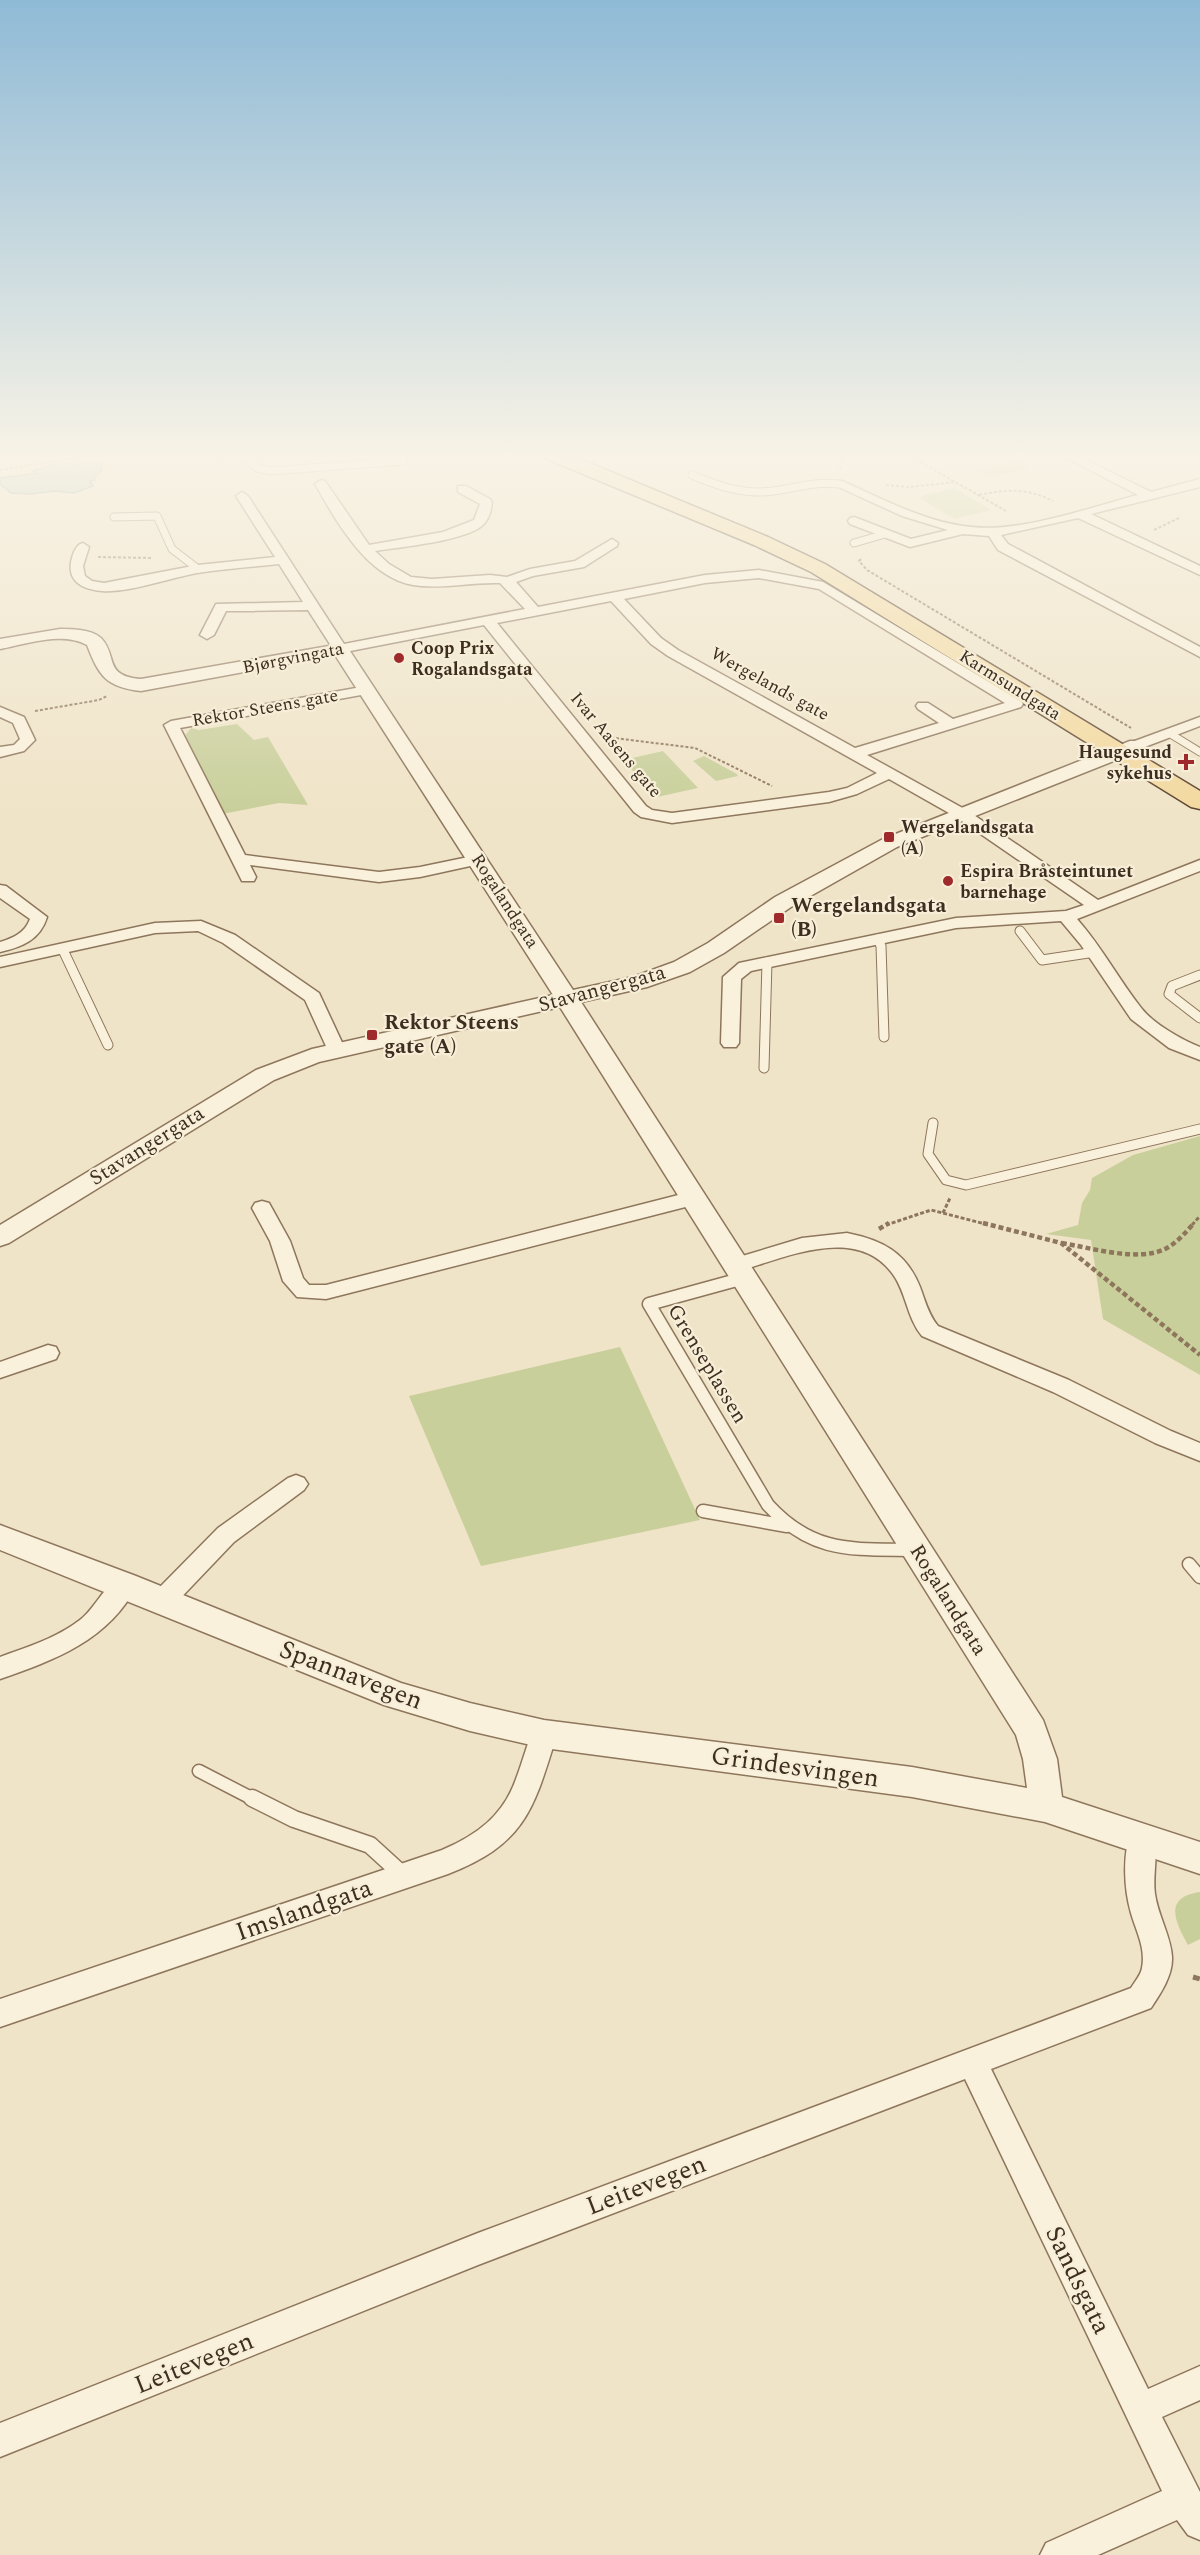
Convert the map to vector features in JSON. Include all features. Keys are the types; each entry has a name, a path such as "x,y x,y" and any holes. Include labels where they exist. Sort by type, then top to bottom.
{"main road":[{"name":"Karmsundgata","path":"829,574 1128,741 1200,802"},
{"name":"Karmsundgata","path":"844,574 1200,783"}],"street":[{"path":"78,574 86,585 95,587 109,587 172,574"},
{"name":"Rogalandgata","path":"292,574 568,999 1031,1730 1041,1757 1045,1782 1045,1807"},
{"path":"393,574 407,581 488,578 508,581 527,574"},
{"name":"Bjørgvingata","path":"130,685 153,685 705,579 748,574"},
{"name":"Bjørgvingata","path":"767,574 823,586 1016,704 951,724"},
{"path":"1057,574 1200,653"},
{"path":"508,581 535,612"},
{"name":"Wergelands gate","path":"615,597 656,641 673,653 962,814 1095,905"},
{"path":"207,635 221,607 312,606"},
{"name":"Ivar Aasens gate","path":"488,621 640,809 647,814 672,818 795,801 852,791 890,773"},
{"path":"0,644 58,635 85,637 94,641 102,663 112,678 130,685"},
{"name":"Rektor Steens gate","path":"248,877 171,725 367,690"},
{"path":"923,706 951,724"},
{"path":"0,711 19,720 28,740 19,748 0,752"},
{"name":"Stavangergata","path":"0,1237 236,1090 288,1065 337,1051 639,982 682,967 716,948 783,902 890,843 1128,741 1169,733 1200,722"},
{"path":"856,753 951,724"},
{"path":"240,859 379,877 420,872 478,860"},
{"path":"730,1043 732,977 745,967 956,923 1066,916 1080,913 1095,905 1200,865"},
{"path":"0,890 39,917 32,934 0,946"},
{"path":"1066,916 1095,952 1137,1015 1176,1044 1200,1054"},
{"path":"0,962 155,928 188,925 213,930 314,997 337,1051"},
{"path":"262,1208 280,1241 294,1281 304,1292 326,1292 694,1198"},
{"path":"740,1272 820,1241 836,1239 859,1241 876,1247 897,1265 910,1285 921,1322 930,1331 1061,1386 1163,1437 1200,1452"},
{"path":"0,1370 48,1353"},
{"path":"163,1600 226,1535 296,1484"},
{"name":"Spannavegen","path":"0,1537 126,1585 396,1695 470,1717 544,1734"},
{"path":"0,1668 71,1639 107,1609 126,1585"},
{"name":"Grindesvingen","path":"544,1734 912,1782 1045,1807"},
{"name":"Imslandgata","path":"0,2013 448,1861 484,1843 506,1825 522,1802 544,1734"},
{"path":"1045,1807 1200,1858"},
{"name":"Leitevegen","path":"0,2440 478,2249 1141,1998 1152,1984 1157,1965 1156,1941 1141,1898 1142,1839"},
{"name":"Sandsgata","path":"972,2062 1140,2409 1192,2511 1058,2555"},
{"path":"1140,2409 1200,2383"}],"lane":[{"path":"1169,733 1200,752"},
{"path":"1020,931 1042,960 1095,952"},
{"path":"878,939 881,946 884,1037"},
{"path":"63,950 108,1045"},
{"path":"764,1068 767,962"},
{"path":"1200,975 1172,986 1169,994 1200,1018"},
{"path":"933,1123 928,1154 946,1180 966,1185 1200,1130"},
{"name":"Grenseplassen","path":"740,1272 649,1304 768,1505 788,1526 814,1540 846,1548 917,1551"},
{"name":"Grenseplassen","path":"704,1511 788,1526"},
{"path":"1189,1564 1200,1577"},
{"path":"199,1771 294,1819 370,1845 404,1876"}],"path":[{"name":"Karmsundgata","path":"873,574 1128,741"},
{"path":"28,713 99,700 130,685"},
{"path":"579,734 695,748 772,786 795,801"},
{"path":"859,1241 891,1222 931,1210 1061,1243 1133,1253 1157,1252 1176,1242 1200,1216"},
{"path":"1061,1243 1200,1355"},
{"path":"1193,1977 1200,1979"}],"green space":[{"path":"237,724 254,740 268,737 308,805 279,803 222,814 183,738 191,728 199,730"},
{"path":"663,751 698,788 657,797 623,760"},
{"path":"704,756 738,776 716,781 693,761"},
{"path":"1200,1136 1200,1375 1103,1319 1091,1240 1046,1234 1078,1225 1082,1203 1090,1190 1092,1178 1133,1155"},
{"path":"620,1347 700,1520 481,1566 409,1396"},
{"path":"1200,1892 1200,1939 1188,1945 1179,1928 1175,1912 1181,1899"}],"place":[{"name":"Coop Prix Rogalandsgata","path":"399,658"},
{"name":"Haugesund sykehus","path":"1186,762"},
{"name":"Wergelandsgata (A)","path":"889,837"},
{"name":"Espira Bråsteintunet barnehage","path":"948,881"},
{"name":"Wergelandsgata (B)","path":"779,918"},
{"name":"Rektor Steens gate (A)","path":"372,1035"}]}
